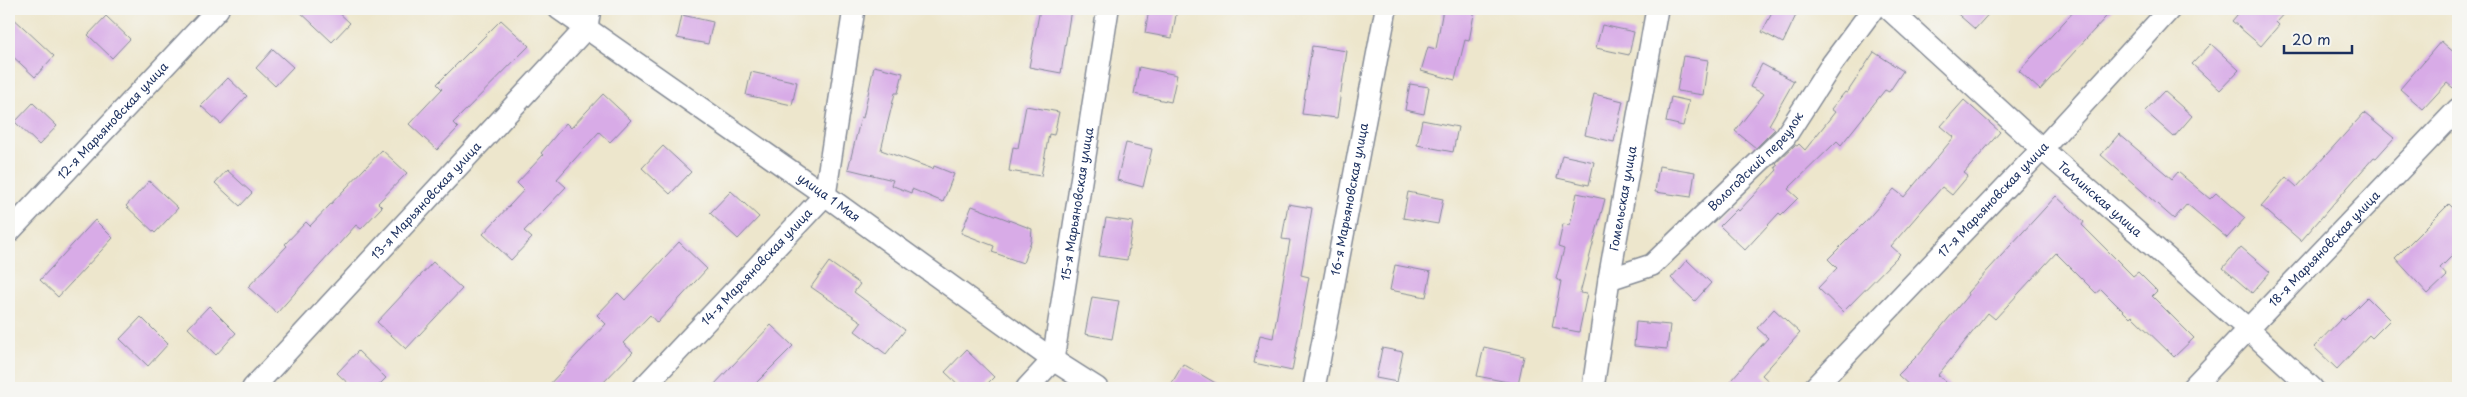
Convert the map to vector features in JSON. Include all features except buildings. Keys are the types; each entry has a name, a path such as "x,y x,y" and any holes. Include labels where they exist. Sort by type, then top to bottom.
{"street":[{"name":"12-я Марьяновская улица","path":"9,232 218,9"},
{"name":"улица 1 Мая","path":"559,9 588,18 825,195 1053,360 1097,388"},
{"path":"825,195 854,9"},
{"name":"15-я Марьяновская улица","path":"1053,360 1108,9"},
{"name":"16-я Марьяновская улица","path":"1314,388 1386,9"},
{"name":"Гомельская улица","path":"1593,388 1609,279 1657,9"},
{"name":"Вологодский переулок","path":"1609,279 1652,264 1785,137 1832,64 1873,9"},
{"name":"Таллинская улица","path":"1889,9 2042,149 2248,328 2312,388"},
{"name":"17-я Марьяновская улица","path":"1814,388 2042,149 2170,9"},
{"name":"13-я Марьяновская улица","path":"253,388 588,18"},
{"name":"18-я Марьяновская улица","path":"2192,388 2458,109"},
{"name":"14-я Марьяновская улица","path":"643,388 825,195"},
{"path":"1027,388 1053,360"}]}
